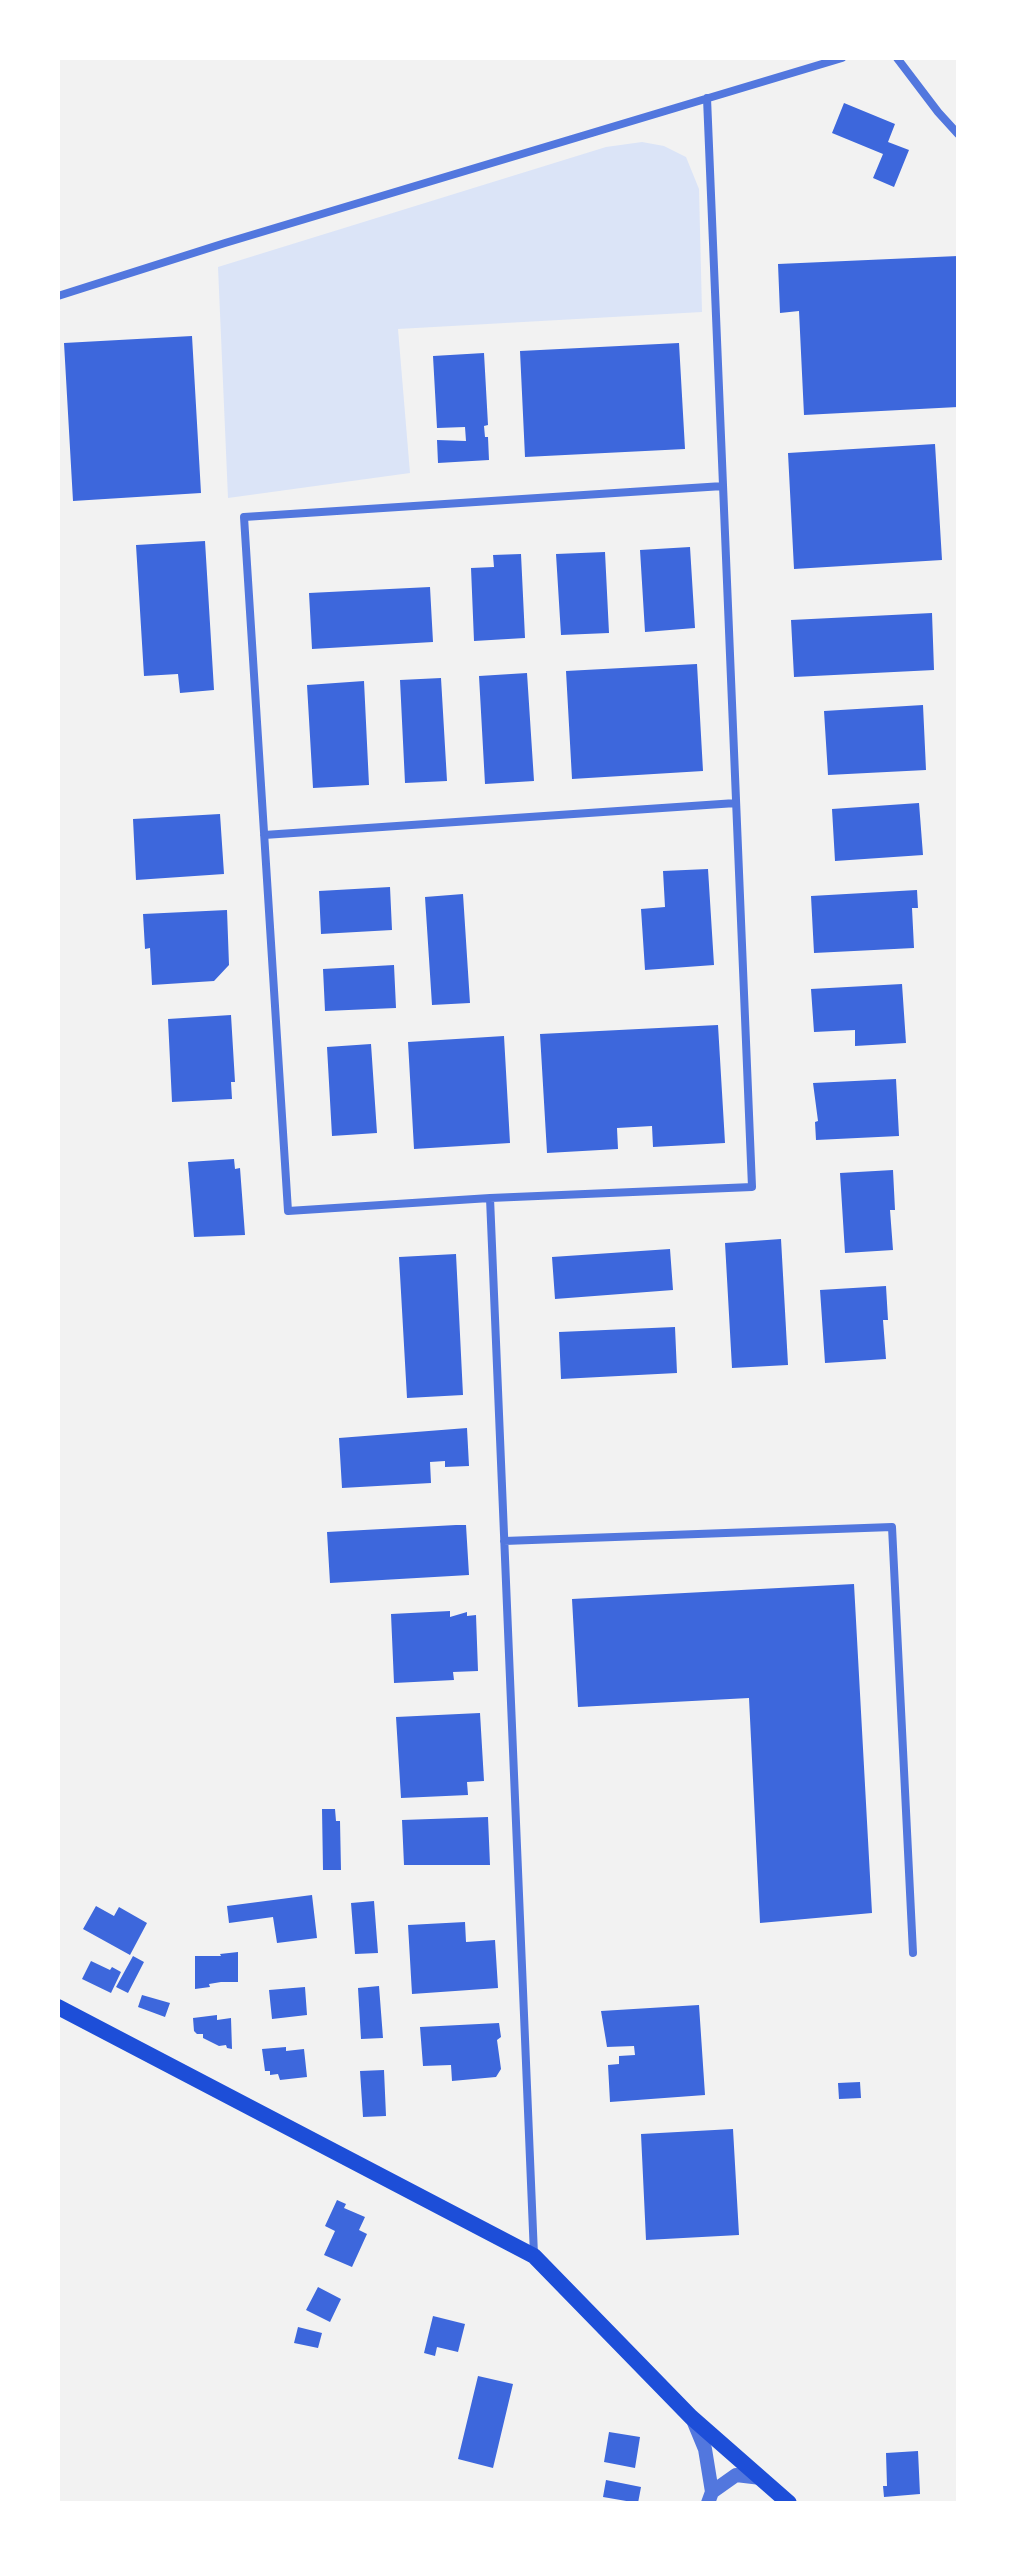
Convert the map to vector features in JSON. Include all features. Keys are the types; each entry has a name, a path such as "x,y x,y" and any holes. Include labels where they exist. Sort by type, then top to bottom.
{"main road":[{"path":"58,2007 534,2256 691,2417 789,2503"}],"street":[{"path":"58,296 842,58"},
{"path":"897,58 958,134"},
{"path":"707,98 752,1187 490,1198 288,1211 244,517 723,486"},
{"path":"264,835 736,803"},
{"path":"490,1198 534,2256"},
{"path":"504,1541 892,1527 913,1953"},
{"path":"691,2417 705,2449 710,2498"},
{"path":"710,2498 736,2475 761,2478"}],"shaded area":[{"path":"642,142 664,146 686,157 699,189 702,312 398,329 410,473 228,498 218,267 606,147"}],"building":[{"path":"844,103 895,124 888,142 909,150 894,187 873,178 883,154 832,133"},
{"path":"958,256 958,407 804,415 799,311 780,313 778,264"},
{"path":"192,336 201,493 73,501 64,343"},
{"path":"679,343 685,449 525,457 520,351"},
{"path":"484,353 488,425 484,426 489,460 438,463 437,440 466,441 465,427 437,428 433,356"},
{"path":"935,444 942,560 794,569 788,453"},
{"path":"205,541 214,690 180,693 178,674 144,676 136,545"},
{"path":"690,547 695,628 645,632 640,550"},
{"path":"605,552 609,633 561,635 556,554"},
{"path":"521,554 525,638 474,641 471,568 494,567 493,555"},
{"path":"430,587 433,642 312,649 309,593"},
{"path":"932,613 934,670 794,677 791,620"},
{"path":"697,664 703,771 572,779 566,671"},
{"path":"527,673 534,781 485,784 479,676"},
{"path":"441,678 447,781 405,783 400,680"},
{"path":"364,681 369,785 313,788 307,685"},
{"path":"923,705 926,770 828,775 824,711"},
{"path":"919,803 923,855 835,861 832,809"},
{"path":"220,814 224,874 136,880 133,819"},
{"path":"708,869 714,965 645,970 641,909 665,907 663,871"},
{"path":"390,887 392,930 321,934 319,891"},
{"path":"917,890 918,908 912,908 914,948 814,953 811,896"},
{"path":"463,894 470,1003 432,1005 425,897"},
{"path":"227,910 229,965 214,981 152,985 150,948 145,949 143,914"},
{"path":"394,965 396,1008 325,1011 323,969"},
{"path":"902,984 906,1043 855,1046 855,1030 814,1032 811,989"},
{"path":"231,1015 235,1082 231,1082 232,1099 172,1102 168,1019"},
{"path":"718,1025 725,1143 653,1147 652,1126 617,1128 618,1149 547,1153 540,1034"},
{"path":"504,1036 510,1143 414,1149 408,1042"},
{"path":"371,1044 377,1133 332,1136 327,1047"},
{"path":"896,1079 899,1136 816,1140 815,1122 818,1121 813,1083"},
{"path":"234,1159 235,1169 240,1168 245,1235 194,1237 188,1162"},
{"path":"893,1170 895,1210 890,1210 893,1250 845,1253 840,1173"},
{"path":"781,1239 788,1365 732,1368 725,1243"},
{"path":"670,1249 673,1290 555,1299 552,1257"},
{"path":"456,1254 463,1395 407,1398 399,1257"},
{"path":"886,1286 888,1320 883,1320 886,1359 825,1363 820,1290"},
{"path":"675,1327 677,1373 561,1379 559,1332"},
{"path":"467,1428 469,1466 445,1467 445,1461 430,1462 431,1483 342,1488 339,1438"},
{"path":"466,1525 469,1575 330,1583 327,1532"},
{"path":"854,1584 872,1913 760,1923 749,1698 578,1707 572,1599"},
{"path":"450,1611 450,1617 467,1612 467,1616 476,1615 478,1671 453,1672 454,1680 394,1683 391,1614"},
{"path":"480,1713 484,1781 467,1782 468,1795 401,1798 396,1717"},
{"path":"322,1809 335,1809 336,1821 340,1821 341,1870 323,1870"},
{"path":"488,1817 490,1865 404,1865 402,1820"},
{"path":"312,1895 317,1938 277,1943 273,1917 229,1923 227,1906"},
{"path":"374,1901 378,1953 355,1954 351,1903"},
{"path":"96,1906 114,1916 119,1907 147,1923 130,1955 83,1929"},
{"path":"465,1922 466,1942 495,1940 498,1988 412,1994 408,1925"},
{"path":"238,1952 238,1982 221,1982 195,1989 195,1956 221,1956"},
{"path":"133,1956 144,1962 128,1993 116,1987"},
{"path":"91,1961 121,1972 111,1993 82,1979"},
{"path":"379,1986 383,2038 361,2039 358,1988"},
{"path":"305,1987 307,2015 272,2019 269,1990"},
{"path":"142,1995 170,2003 165,2017 138,2007"},
{"path":"699,2005 705,2095 610,2102 608,2065 619,2064 619,2056 635,2055 634,2046 607,2047 601,2011"},
{"path":"217,2015 217,2020 231,2018 232,2049 226,2045 219,2046 194,2031 193,2018"},
{"path":"499,2023 501,2037 497,2040 501,2069 496,2077 452,2081 451,2065 423,2066 420,2027"},
{"path":"286,2047 286,2051 304,2049 307,2077 280,2080 278,2074 270,2075 270,2071 265,2071 262,2049"},
{"path":"384,2070 386,2116 363,2117 360,2071"},
{"path":"860,2082 861,2098 839,2099 838,2083"},
{"path":"733,2129 739,2235 646,2240 641,2134"},
{"path":"337,2200 346,2204 344,2208 365,2217 359,2230 367,2234 352,2267 324,2255 335,2231 325,2226"},
{"path":"318,2287 341,2299 330,2322 306,2310"},
{"path":"433,2316 465,2324 458,2352 437,2347 435,2356 424,2353"},
{"path":"298,2327 322,2333 318,2348 294,2343"},
{"path":"478,2376 513,2384 493,2468 458,2459"},
{"path":"609,2432 640,2437 635,2468 604,2462"},
{"path":"918,2451 920,2494 884,2497 883,2486 887,2486 886,2453"},
{"path":"606,2480 641,2487 638,2503 603,2497"}]}
